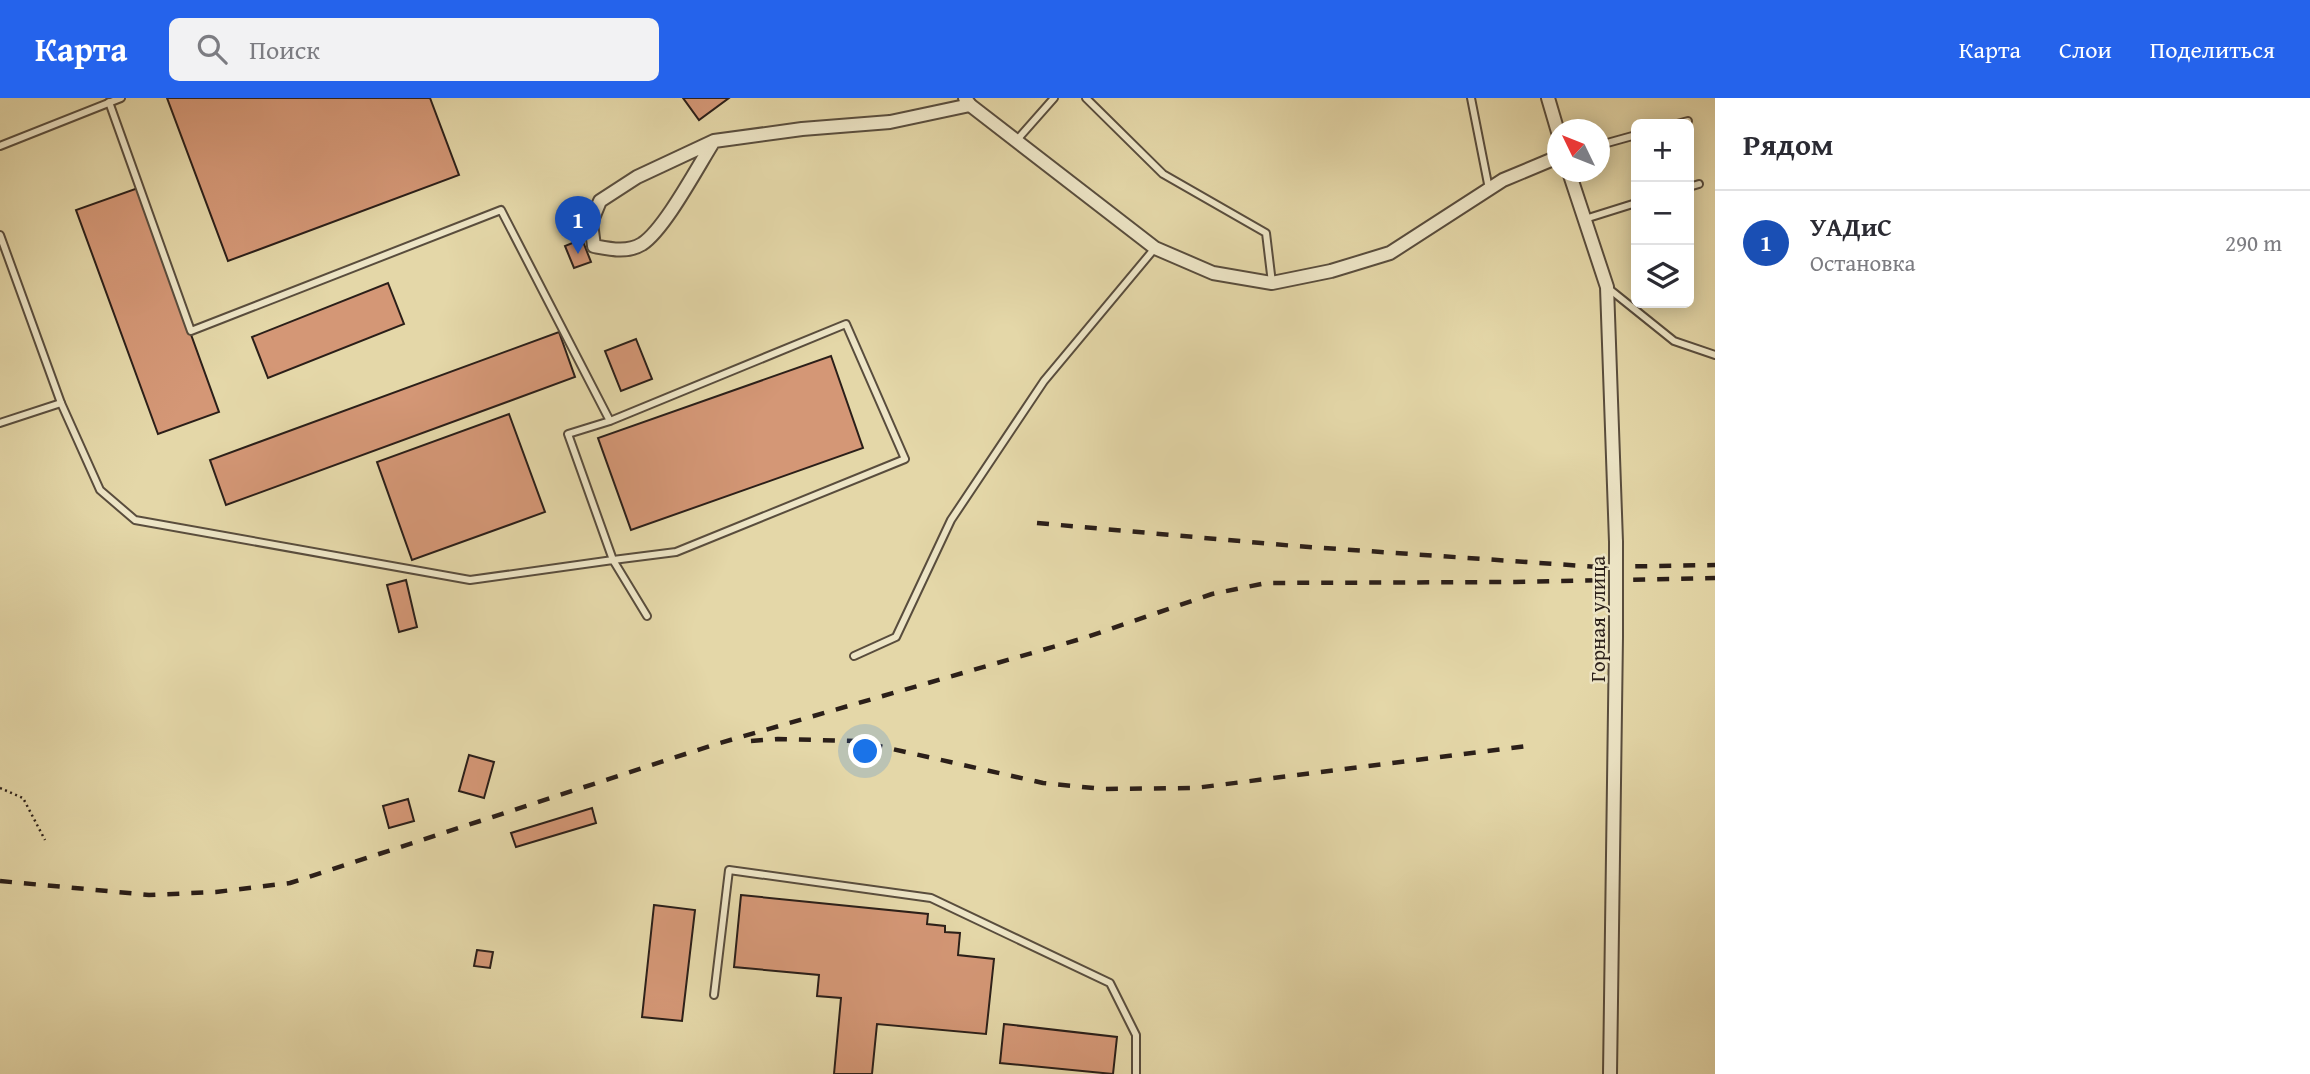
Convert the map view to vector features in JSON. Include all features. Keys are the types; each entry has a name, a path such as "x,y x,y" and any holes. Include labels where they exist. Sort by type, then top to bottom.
{"street":[{"path":"1548,98 1554,119"},
{"path":"714,141 665,220 642,244 618,251 594,246 591,223 600,201 637,177 714,141 802,129 890,122 968,102 1155,248 1213,274 1272,283 1331,271 1390,253 1503,180 1547,162"},
{"name":"Горная улица","path":"1572,182 1607,287 1616,542 1610,1074"}],"lane":[{"path":"0,146 121,98"},
{"path":"1016,141 1054,98"},
{"path":"1086,98 1164,174 1266,233 1272,283"},
{"path":"1471,98 1489,189"},
{"path":"109,103 191,331 501,209 610,421"},
{"path":"1610,142 1631,136"},
{"path":"1694,186 1699,184"},
{"path":"1585,219 1631,205"},
{"path":"0,235 61,403 100,490 135,520 470,580 613,560 676,552 905,459 846,324 610,421 568,434 613,560 647,616"},
{"path":"854,656 896,637 951,520 974,485 1044,381 1155,248"},
{"path":"1607,287 1674,341 1715,355"},
{"path":"0,423 61,403"},
{"path":"714,995 729,870 931,898 1110,983 1136,1035 1136,1074"}],"path":[{"path":"0,788 23,798 45,839"}],"building":[{"path":"167,98 430,98 459,175 228,261"},
{"path":"683,98 729,98 699,120"},
{"path":"138,188 219,412 158,434 76,210"},
{"path":"582,239 591,262 574,268 565,246"},
{"path":"388,283 404,324 268,378 252,337"},
{"path":"559,332 575,377 226,505 210,460"},
{"path":"636,339 652,379 621,391 605,351"},
{"path":"831,356 863,448 631,530 598,438"},
{"path":"509,414 545,512 412,560 377,462"},
{"path":"406,580 417,627 399,632 387,585"},
{"path":"469,755 494,762 484,798 459,791"},
{"path":"408,799 414,821 389,828 383,806"},
{"path":"592,808 596,823 516,847 511,833"},
{"path":"741,895 928,914 927,924 945,926 945,932 960,933 958,955 994,959 986,1034 877,1024 872,1074 834,1074 841,998 817,996 819,975 734,967"},
{"path":"654,905 695,910 682,1021 642,1017"},
{"path":"477,950 493,952 490,968 474,966"},
{"path":"1004,1024 1117,1037 1113,1074 1000,1063"}],"railway":[{"path":"1037,523 1295,546 1598,567 1715,565"},
{"path":"0,881 149,895 216,892 290,883 713,745 1084,638 1212,594 1266,583 1715,578"},
{"path":"751,741 857,741 1043,783 1103,789 1195,788 1527,746"}],"place":[{"name":"УАДиС","path":"578,254"}]}
